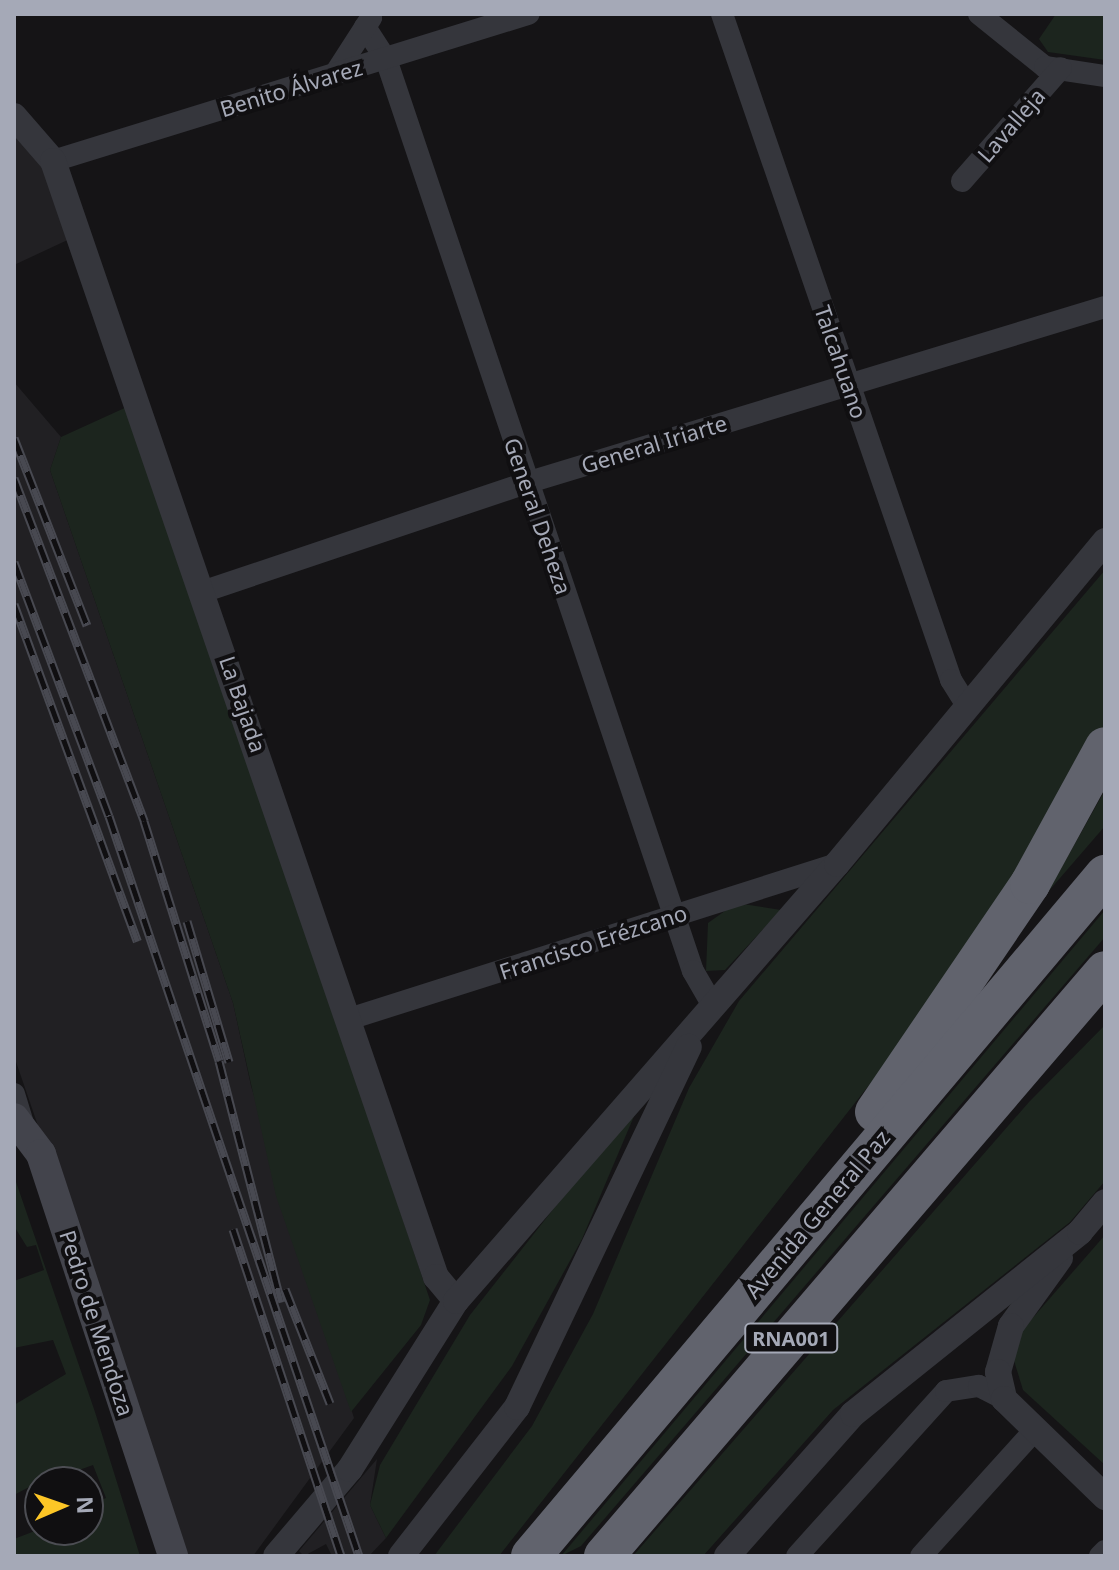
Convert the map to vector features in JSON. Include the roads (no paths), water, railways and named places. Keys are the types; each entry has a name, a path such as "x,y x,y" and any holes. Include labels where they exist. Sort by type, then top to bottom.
{"highway":[{"path":"779,1259 1030,884 1105,747"},
{"name":"Avenida General Paz","path":"531,1556 1105,875"},
{"name":"RNA001","path":"604,1556 1105,971"},
{"path":"978,1119 1105,1008"}],"main road":[{"name":"Pedro de Mendoza","path":"19,1122 41,1154 173,1556"}],"street":[{"name":"Benito Álvarez","path":"53,161 529,14"},
{"name":"Talcahuano","path":"722,14 951,680 967,706"},
{"path":"979,14 1028,58 1105,76"},
{"name":"General Deheza","path":"369,20 386,59 526,483 674,916 709,1009"},
{"path":"335,74 369,20"},
{"name":"Lavalleja","path":"962,181 1061,68"},
{"name":"La Bajada","path":"14,116 53,161 205,591 436,1277 456,1301"},
{"name":"General Iriarte","path":"205,591 526,483 1105,307"},
{"path":"276,1556 350,1469 456,1301 837,864 1105,541"},
{"name":"Francisco Erézcano","path":"349,1019 837,864"},
{"path":"401,1556 517,1407 709,1009"},
{"name":"Pedro de Mendoza","path":"14,1094 19,1122"},
{"path":"1004,1399 998,1372 1011,1326 1105,1202"},
{"path":"727,1556 853,1414 1080,1232"},
{"path":"797,1556 934,1399 964,1386 1004,1399 1105,1497"},
{"path":"921,1556 1034,1431"},
{"path":"1100,1556 1105,1551"}],"railway":[{"path":"14,438 87,625"},
{"path":"14,478 144,821 219,1061 281,1302"},
{"path":"14,562 109,816 359,1556"},
{"path":"14,604 137,941"},
{"path":"187,921 229,1062"},
{"path":"233,1229 341,1556"},
{"path":"285,1289 330,1403"}]}
